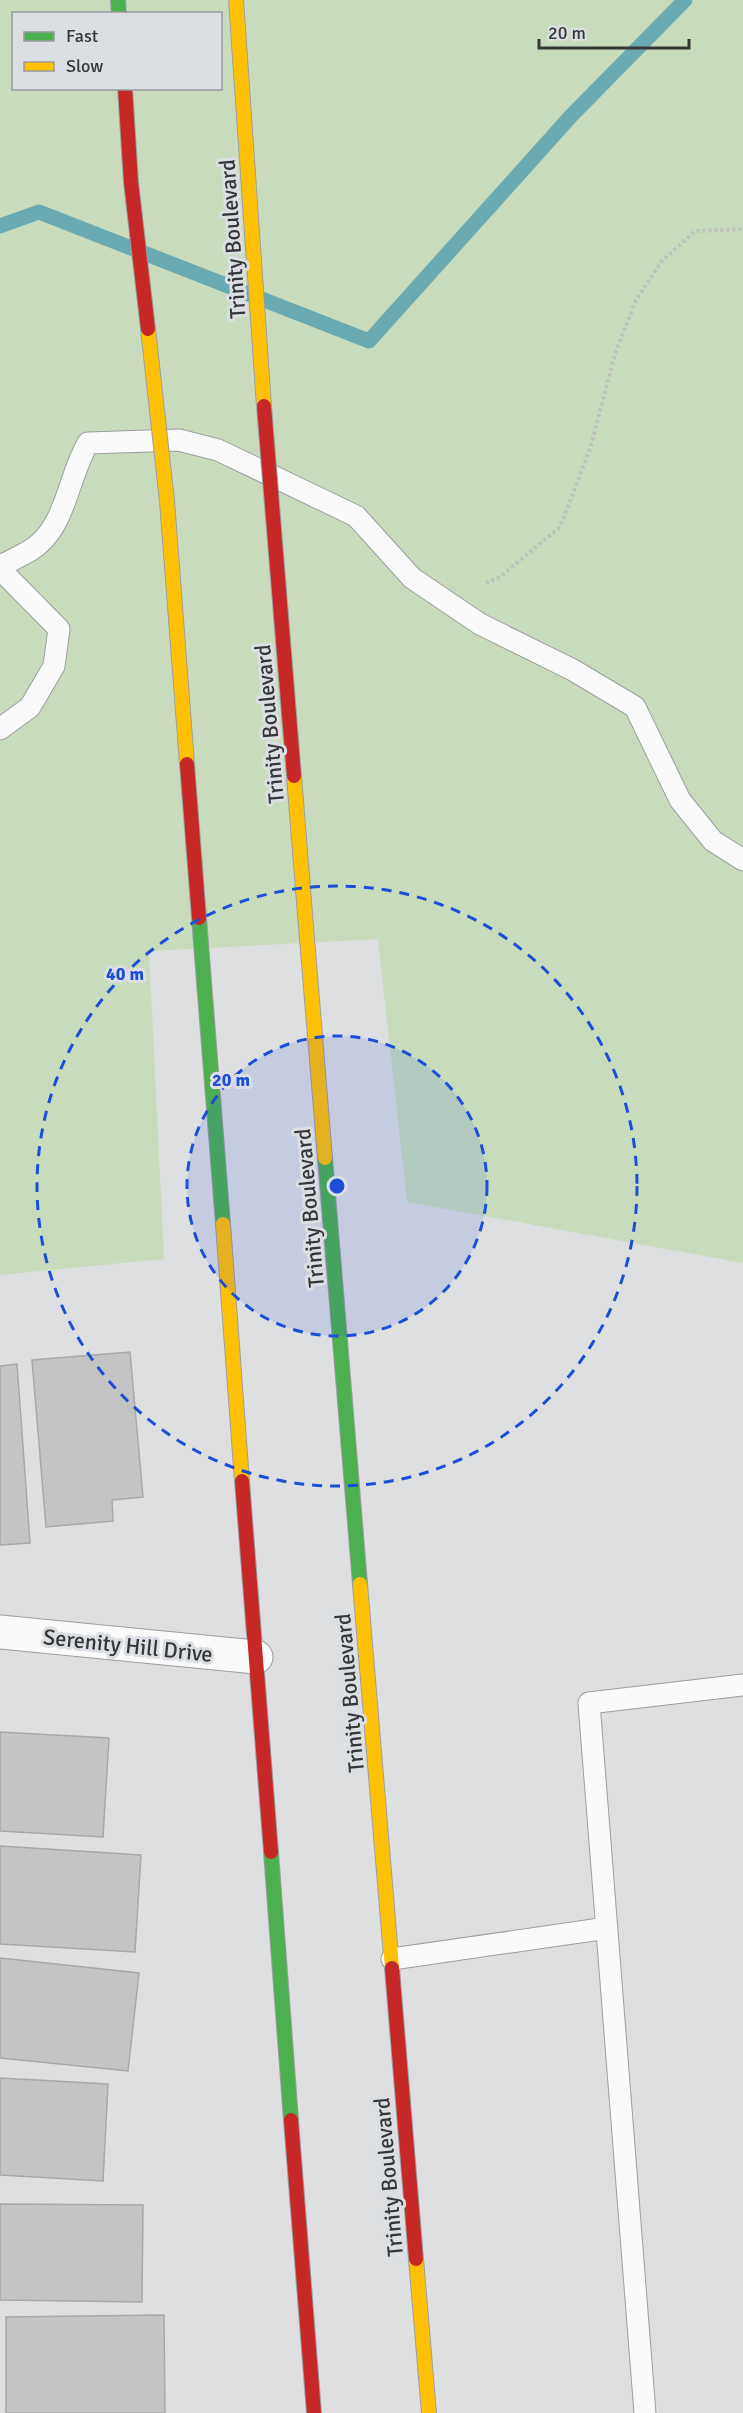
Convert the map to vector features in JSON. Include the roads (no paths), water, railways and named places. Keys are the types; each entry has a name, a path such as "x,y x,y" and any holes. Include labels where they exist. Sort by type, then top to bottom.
{"main road":[{"name":"Trinity Boulevard","path":"236,0 271,502 429,2413"},
{"path":"125,90 131,182 167,501 314,2413"}],"street":[{"name":"Serenity Hill Drive","path":"0,1632 256,1657"}],"lane":[{"path":"0,729 30,707 54,666 59,629 0,567 41,543 59,517 78,459 88,443 179,440 218,450 356,516 412,578 444,600 480,624 573,670 635,707 680,800 713,841 743,860"},
{"path":"645,2413 590,1703 743,1685"},
{"path":"392,1959 544,1935 607,1928"}],"waterway":[{"path":"0,226 39,212 369,341 571,116 685,0"}]}
